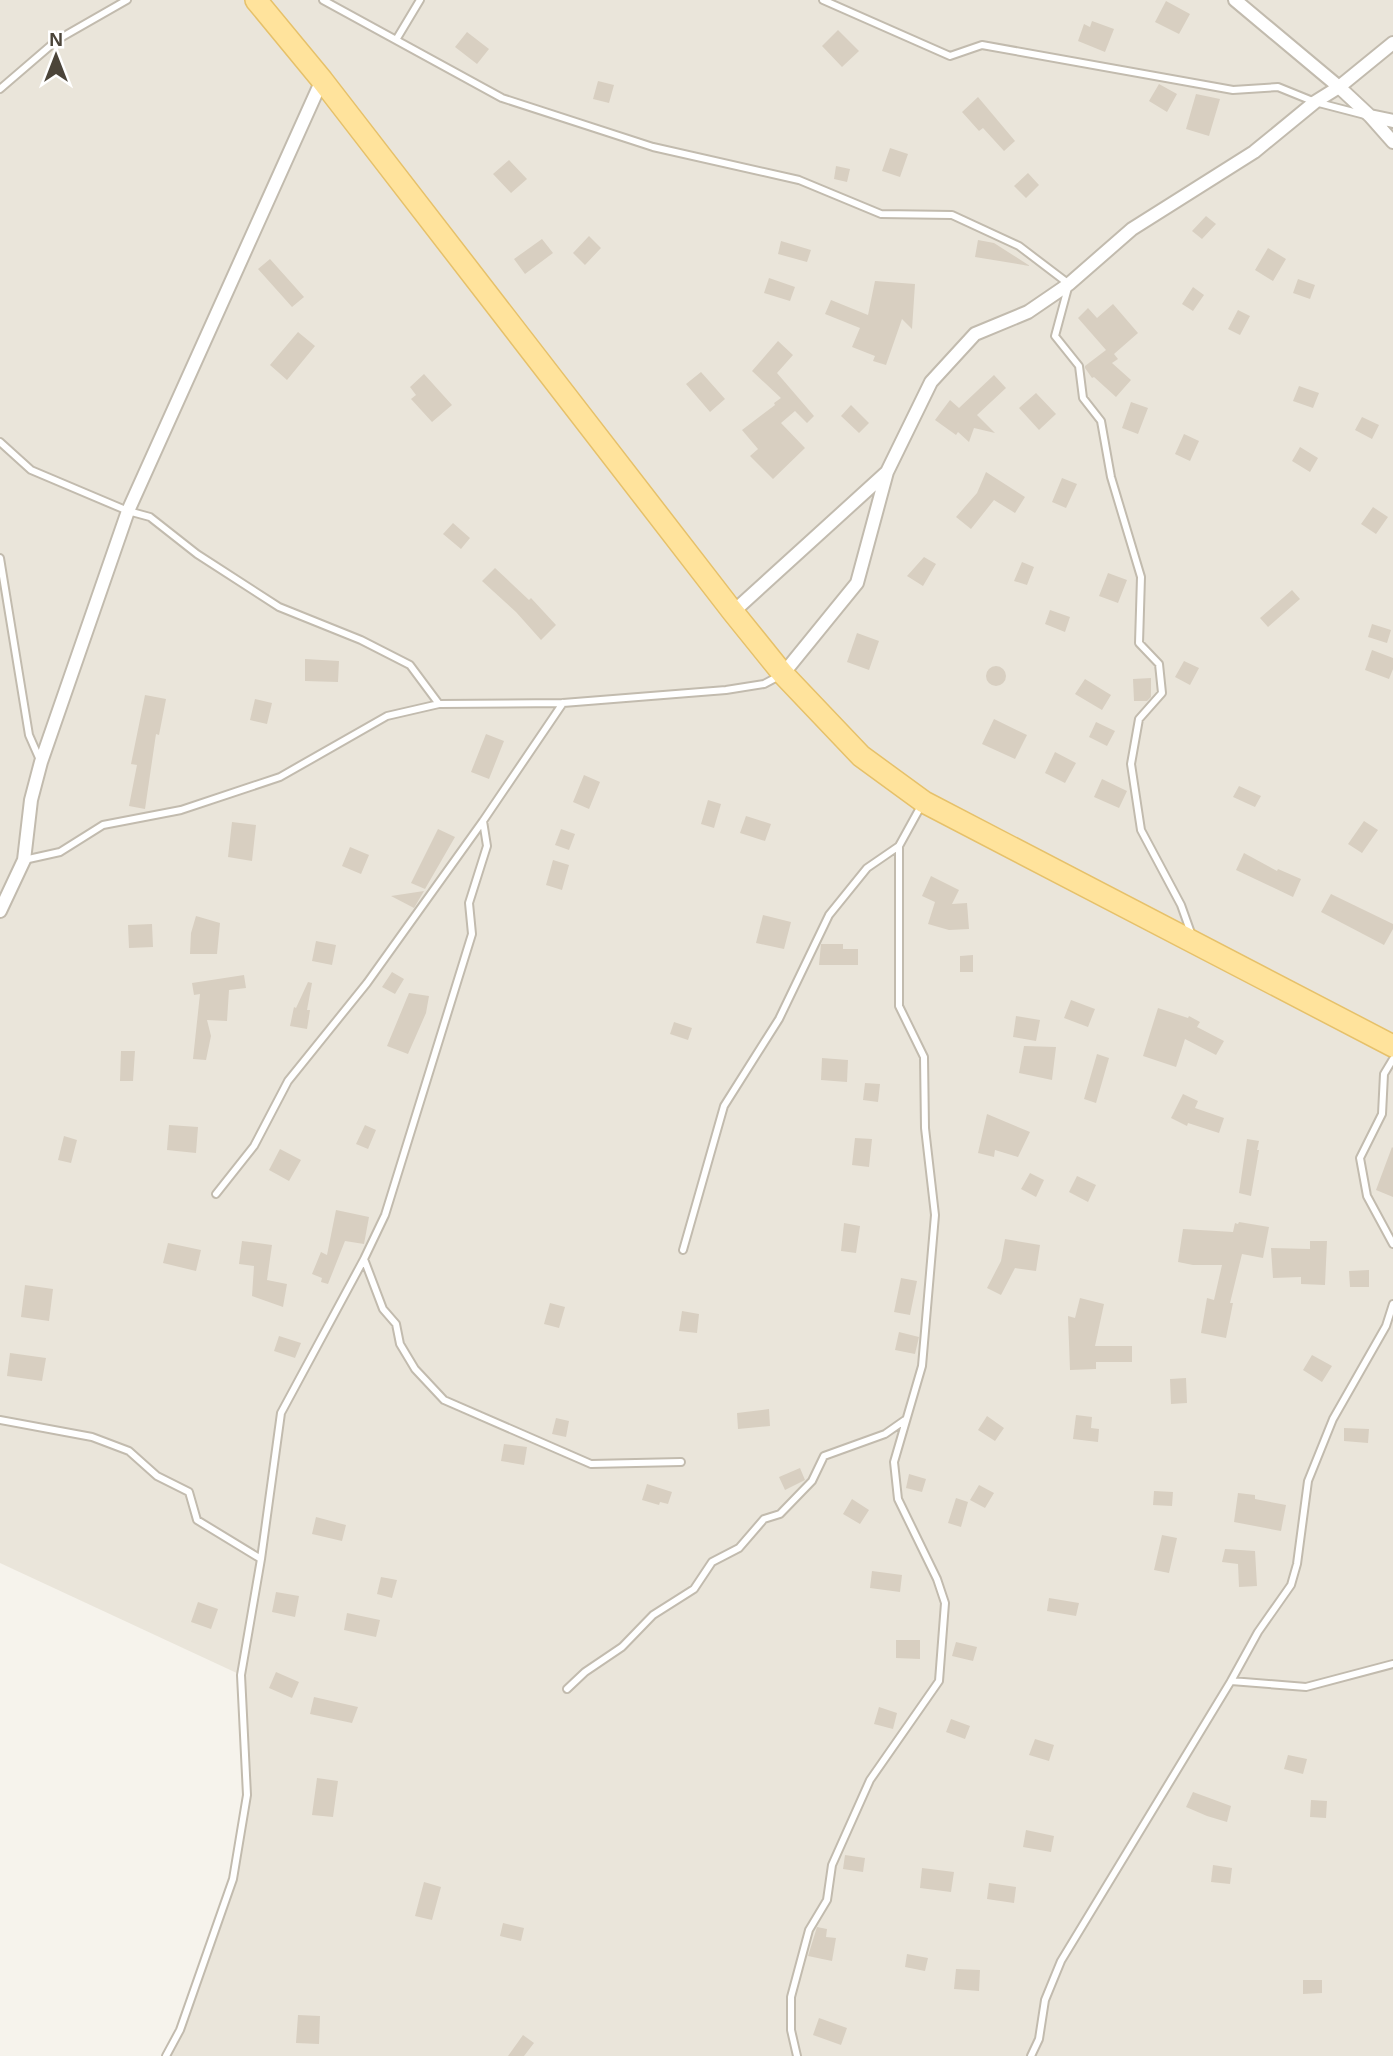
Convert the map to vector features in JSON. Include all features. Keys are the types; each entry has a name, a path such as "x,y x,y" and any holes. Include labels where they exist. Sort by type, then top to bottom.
{"main road":[{"path":"256,0 322,80 733,612 783,674 861,757 924,802 1393,1046"}],"street":[{"path":"1235,0 1339,87 1393,142"},
{"path":"783,674 857,583 887,472 931,382 975,334 1028,312 1069,284 1132,229 1254,152 1393,43"},
{"path":"0,911 24,860 31,800 41,762 128,510 322,80"},
{"path":"1370,116 1393,121"},
{"path":"733,612 887,472"}],"lane":[{"path":"0,89 57,40 127,0"},
{"path":"323,0 502,98 653,147 799,180 881,215 951,215 1020,246 1069,284 1055,336 1079,366 1083,398 1101,421 1111,477 1141,577 1139,643 1160,664 1162,693 1139,719 1131,764 1141,830 1181,905 1194,943"},
{"path":"396,40 420,0"},
{"path":"823,0 950,56 982,45 1233,90 1278,87 1315,102 1370,116"},
{"path":"0,442 31,470 150,517 197,554 279,607 361,639 410,665 439,704"},
{"path":"0,558 29,735 41,762"},
{"path":"24,860 60,852 103,825 181,810 280,777 387,716 439,704 563,703 726,690 764,684 783,674"},
{"path":"216,1194 254,1146 288,1081 368,983 563,703"},
{"path":"683,1250 724,1106 779,1019 829,915 867,868 899,846 924,802"},
{"path":"166,2056 180,2030 233,1879 247,1795 241,1675 261,1559 281,1413 385,1215 471,934 469,903 487,846 483,821"},
{"path":"797,2056 791,2030 791,1997 809,1930 827,1900 832,1865 870,1780 939,1681 945,1603 937,1579 898,1499 894,1462 922,1366 935,1215 925,1128 924,1057 900,1006 899,846"},
{"path":"1393,1059 1384,1074 1382,1114 1360,1158 1367,1196 1393,1244"},
{"path":"364,1259 383,1308 397,1324 400,1344 415,1368 444,1400 591,1464 681,1462"},
{"path":"1031,2056 1039,2039 1045,2000 1061,1961 1258,1632 1291,1585 1297,1564 1308,1482 1333,1419 1386,1326 1393,1304"},
{"path":"0,1420 92,1437 129,1451 157,1476 189,1492 197,1520 261,1559"},
{"path":"567,1689 585,1672 622,1647 653,1615 694,1589 712,1562 739,1548 764,1519 780,1514 811,1481 824,1456 885,1434 905,1420"},
{"path":"1231,1681 1306,1687 1393,1664"}],"shaded area":[{"path":"0,0 1393,0 1393,2056 166,2056 180,2030 233,1879 247,1795 241,1675 0,1563"}],"building":[{"path":"1166,1 1190,14 1179,34 1155,22"},
{"path":"1092,21 1114,29 1105,52 1078,41 1084,24 1090,27"},
{"path":"838,30 859,51 842,67 822,46"},
{"path":"467,32 489,49 477,64 455,47"},
{"path":"598,81 614,85 609,103 593,99"},
{"path":"1159,84 1177,94 1167,112 1149,101"},
{"path":"1196,94 1220,99 1209,136 1186,129"},
{"path":"978,97 1015,141 1004,151 983,128 979,131 962,112"},
{"path":"890,148 908,154 900,177 882,171"},
{"path":"509,160 527,179 511,193 493,174"},
{"path":"836,166 850,169 847,182 834,179"},
{"path":"1028,173 1039,185 1026,198 1014,186"},
{"path":"1206,216 1216,224 1202,239 1192,231"},
{"path":"589,236 601,248 585,265 573,253"},
{"path":"542,239 553,253 525,274 514,259"},
{"path":"978,240 994,243 1030,266 975,257"},
{"path":"781,241 811,250 807,262 778,254"},
{"path":"1268,248 1286,259 1273,281 1255,270"},
{"path":"270,259 304,297 292,307 258,269"},
{"path":"769,278 795,287 790,301 764,293"},
{"path":"1298,279 1315,285 1310,299 1293,293"},
{"path":"875,281 915,284 912,329 902,319 886,365 873,361 875,356 852,347 860,328 825,314 831,300 868,315"},
{"path":"1193,287 1204,295 1193,311 1182,304"},
{"path":"1113,304 1138,333 1114,354 1118,359 1112,363 1131,380 1116,397 1092,378 1085,368 1106,350 1078,318 1088,308 1097,318"},
{"path":"1238,310 1250,316 1240,335 1228,329"},
{"path":"298,332 315,346 287,380 270,365"},
{"path":"778,341 793,355 777,373 814,416 807,423 795,411 781,423 805,448 773,479 750,456 758,449 742,430 781,398 752,371"},
{"path":"701,372 725,399 710,412 686,384"},
{"path":"424,374 452,405 432,422 411,399 416,395 410,387"},
{"path":"994,375 1006,388 977,415 995,433 974,428 969,442 958,432 956,435 935,420 950,400 959,408"},
{"path":"1299,386 1319,393 1313,408 1293,401"},
{"path":"1036,393 1056,414 1039,430 1019,408"},
{"path":"1131,402 1148,408 1138,434 1122,428"},
{"path":"851,405 869,423 859,433 841,416"},
{"path":"1362,417 1379,425 1372,439 1355,430"},
{"path":"1184,434 1199,441 1190,461 1175,454"},
{"path":"1300,447 1318,458 1310,472 1292,461"},
{"path":"986,472 1025,497 1015,513 994,500 971,529 956,517 977,493"},
{"path":"1062,478 1077,484 1066,508 1052,502"},
{"path":"1373,507 1388,517 1376,534 1361,524"},
{"path":"453,523 470,538 461,549 443,534"},
{"path":"924,557 936,564 923,586 907,576"},
{"path":"1022,562 1034,567 1027,585 1014,581"},
{"path":"495,568 529,600 531,598 556,625 541,640 516,612 482,581"},
{"path":"1108,573 1127,580 1118,603 1099,596"},
{"path":"1292,590 1300,599 1268,627 1260,618"},
{"path":"1050,610 1070,617 1065,632 1045,624"},
{"path":"1372,624 1391,630 1387,643 1368,637"},
{"path":"857,633 879,641 869,670 847,662"},
{"path":"1372,650 1393,658 1389,679 1365,670"},
{"path":"305,659 339,661 338,682 305,681"},
{"path":"1184,661 1199,668 1190,685 1175,677"},
{"path":"996,666 1003,669 1006,676 1003,683 996,686 989,683 986,676 989,669"},
{"path":"1151,678 1151,697 1147,701 1134,701 1133,679"},
{"path":"1085,679 1111,695 1102,710 1075,694"},
{"path":"145,695 166,699 159,735 156,734 145,809 129,806 137,765 131,764"},
{"path":"255,699 272,703 267,724 250,720"},
{"path":"994,719 1027,735 1015,759 982,744"},
{"path":"1096,722 1115,731 1107,746 1089,737"},
{"path":"486,734 504,741 489,779 471,772"},
{"path":"1055,752 1076,763 1065,783 1045,773"},
{"path":"584,775 600,782 589,809 573,802"},
{"path":"1102,779 1127,791 1119,808 1094,797"},
{"path":"1239,786 1261,796 1255,807 1233,797"},
{"path":"708,800 721,804 714,828 701,824"},
{"path":"746,816 771,824 765,841 740,833"},
{"path":"1364,821 1378,830 1362,853 1348,844"},
{"path":"232,822 256,825 252,861 228,857"},
{"path":"438,829 455,837 425,889 411,883"},
{"path":"561,829 575,834 569,850 555,845"},
{"path":"350,847 369,855 361,874 342,866"},
{"path":"1244,853 1277,871 1278,869 1301,879 1293,897 1236,870"},
{"path":"553,860 569,865 562,890 546,885"},
{"path":"931,876 959,890 952,904 967,903 969,929 949,930 928,924 935,902 922,896"},
{"path":"424,891 414,908 391,896"},
{"path":"1331,894 1393,924 1384,945 1321,912"},
{"path":"763,915 791,922 784,949 756,943"},
{"path":"196,916 220,923 217,954 190,954 191,933"},
{"path":"152,924 153,947 129,948 128,925"},
{"path":"316,941 336,945 332,965 312,961"},
{"path":"821,944 843,944 843,949 858,949 858,965 819,965"},
{"path":"973,955 973,972 960,972 960,956"},
{"path":"392,972 404,979 395,994 382,987"},
{"path":"244,975 246,988 229,990 227,1021 207,1020 211,1036 206,1060 193,1059 200,994 194,995 192,983"},
{"path":"308,982 312,983 307,1029 290,1026 294,1007 296,1008"},
{"path":"409,993 429,996 426,1013 408,1054 387,1046"},
{"path":"1071,1000 1095,1009 1088,1027 1064,1018"},
{"path":"1158,1008 1188,1018 1189,1016 1200,1022 1197,1027 1224,1041 1216,1055 1185,1039 1176,1067 1143,1056"},
{"path":"1016,1016 1040,1020 1036,1041 1013,1037"},
{"path":"674,1022 692,1028 688,1040 670,1034"},
{"path":"1024,1046 1056,1047 1052,1080 1019,1073"},
{"path":"121,1051 135,1051 133,1081 120,1081"},
{"path":"1097,1054 1109,1058 1096,1103 1084,1099"},
{"path":"822,1058 848,1060 847,1082 821,1080"},
{"path":"865,1083 880,1084 878,1102 863,1100"},
{"path":"1183,1094 1198,1101 1195,1108 1224,1118 1219,1133 1188,1123 1187,1126 1171,1118"},
{"path":"987,1114 1030,1132 1018,1157 995,1150 994,1157 978,1153"},
{"path":"169,1125 198,1127 196,1153 167,1150"},
{"path":"365,1125 376,1130 368,1149 356,1144"},
{"path":"64,1136 77,1140 71,1163 58,1160"},
{"path":"855,1138 872,1139 869,1167 852,1165"},
{"path":"1247,1139 1259,1141 1251,1196 1239,1193"},
{"path":"1393,1148 1393,1197 1376,1190"},
{"path":"280,1149 301,1160 289,1181 269,1170"},
{"path":"1030,1173 1044,1180 1036,1197 1021,1189"},
{"path":"1077,1176 1096,1185 1088,1202 1069,1192"},
{"path":"336,1210 369,1217 364,1244 345,1241 328,1284 312,1274 321,1252 327,1255"},
{"path":"844,1223 860,1226 856,1253 841,1251"},
{"path":"1235,1223 1269,1227 1263,1258 1242,1254 1230,1303 1233,1303 1226,1338 1201,1333 1207,1298 1214,1300 1222,1265 1178,1262 1183,1229 1233,1232"},
{"path":"1005,1239 1040,1245 1036,1271 1015,1268 1001,1295 987,1288 1001,1261"},
{"path":"242,1241 272,1245 267,1280 287,1284 283,1307 252,1296 254,1266 239,1264"},
{"path":"1310,1241 1327,1241 1325,1285 1301,1284 1301,1277 1273,1278 1271,1248 1310,1249"},
{"path":"168,1243 201,1250 196,1271 163,1263"},
{"path":"1369,1270 1369,1287 1350,1287 1349,1271"},
{"path":"901,1278 917,1281 910,1315 894,1312"},
{"path":"25,1285 53,1289 49,1321 21,1317"},
{"path":"1080,1298 1104,1304 1095,1346 1132,1346 1132,1362 1096,1362 1096,1369 1070,1370 1068,1316 1075,1318"},
{"path":"550,1303 565,1307 559,1328 544,1324"},
{"path":"682,1311 699,1314 697,1333 679,1331"},
{"path":"899,1332 919,1337 915,1354 895,1350"},
{"path":"279,1336 301,1343 295,1358 274,1351"},
{"path":"10,1353 46,1358 42,1381 7,1376"},
{"path":"1312,1355 1332,1366 1322,1382 1303,1370"},
{"path":"1186,1378 1187,1403 1171,1404 1170,1379"},
{"path":"769,1409 770,1426 738,1429 737,1413"},
{"path":"1076,1415 1092,1417 1091,1428 1099,1429 1098,1442 1073,1439"},
{"path":"987,1416 1004,1428 995,1441 978,1430"},
{"path":"556,1418 569,1421 566,1437 552,1434"},
{"path":"1344,1428 1369,1429 1368,1443 1344,1441"},
{"path":"504,1444 527,1447 524,1465 501,1461"},
{"path":"800,1468 805,1480 785,1490 779,1477"},
{"path":"909,1474 926,1479 922,1492 906,1488"},
{"path":"647,1484 672,1492 668,1504 660,1502 659,1505 642,1500"},
{"path":"979,1485 994,1493 985,1508 970,1500"},
{"path":"1154,1491 1173,1492 1172,1506 1153,1505"},
{"path":"1238,1493 1255,1495 1255,1499 1286,1505 1281,1531 1234,1522"},
{"path":"956,1498 968,1502 961,1527 948,1523"},
{"path":"852,1499 869,1510 860,1524 843,1514"},
{"path":"316,1517 346,1525 342,1541 312,1534"},
{"path":"1162,1535 1177,1538 1169,1573 1154,1570"},
{"path":"1225,1549 1255,1551 1257,1586 1239,1587 1238,1564 1222,1562"},
{"path":"872,1571 902,1575 900,1592 870,1588"},
{"path":"381,1577 397,1580 392,1598 377,1594"},
{"path":"276,1592 299,1596 295,1617 272,1612"},
{"path":"1049,1598 1079,1603 1076,1616 1047,1611"},
{"path":"198,1602 218,1609 211,1629 191,1622"},
{"path":"347,1613 380,1620 376,1637 344,1630"},
{"path":"896,1640 920,1640 920,1659 896,1658"},
{"path":"956,1642 977,1647 973,1661 952,1656"},
{"path":"276,1672 299,1682 292,1698 269,1688"},
{"path":"314,1697 358,1707 352,1723 310,1714"},
{"path":"879,1707 897,1713 893,1729 874,1724"},
{"path":"951,1719 970,1726 965,1739 946,1732"},
{"path":"1035,1739 1054,1745 1049,1761 1029,1755"},
{"path":"1288,1755 1307,1759 1303,1774 1284,1769"},
{"path":"317,1778 338,1781 333,1817 312,1815"},
{"path":"1193,1792 1231,1806 1227,1822 1186,1807"},
{"path":"1311,1800 1327,1801 1326,1818 1310,1817"},
{"path":"1026,1830 1054,1836 1051,1852 1023,1847"},
{"path":"845,1855 865,1858 863,1872 843,1869"},
{"path":"1213,1865 1232,1868 1230,1884 1211,1882"},
{"path":"922,1868 954,1872 951,1892 920,1888"},
{"path":"424,1882 441,1887 432,1920 415,1916"},
{"path":"989,1883 1016,1887 1014,1903 987,1899"},
{"path":"503,1923 524,1928 521,1941 500,1936"},
{"path":"817,1927 827,1929 826,1937 836,1938 832,1961 808,1956"},
{"path":"907,1954 928,1958 925,1971 905,1967"},
{"path":"956,1969 980,1970 979,1991 954,1989"},
{"path":"1303,1980 1322,1980 1322,1993 1303,1994"},
{"path":"298,2015 320,2016 319,2044 296,2043"},
{"path":"819,2018 847,2028 841,2045 813,2035"},
{"path":"523,2035 534,2043 524,2056 508,2056"}]}
